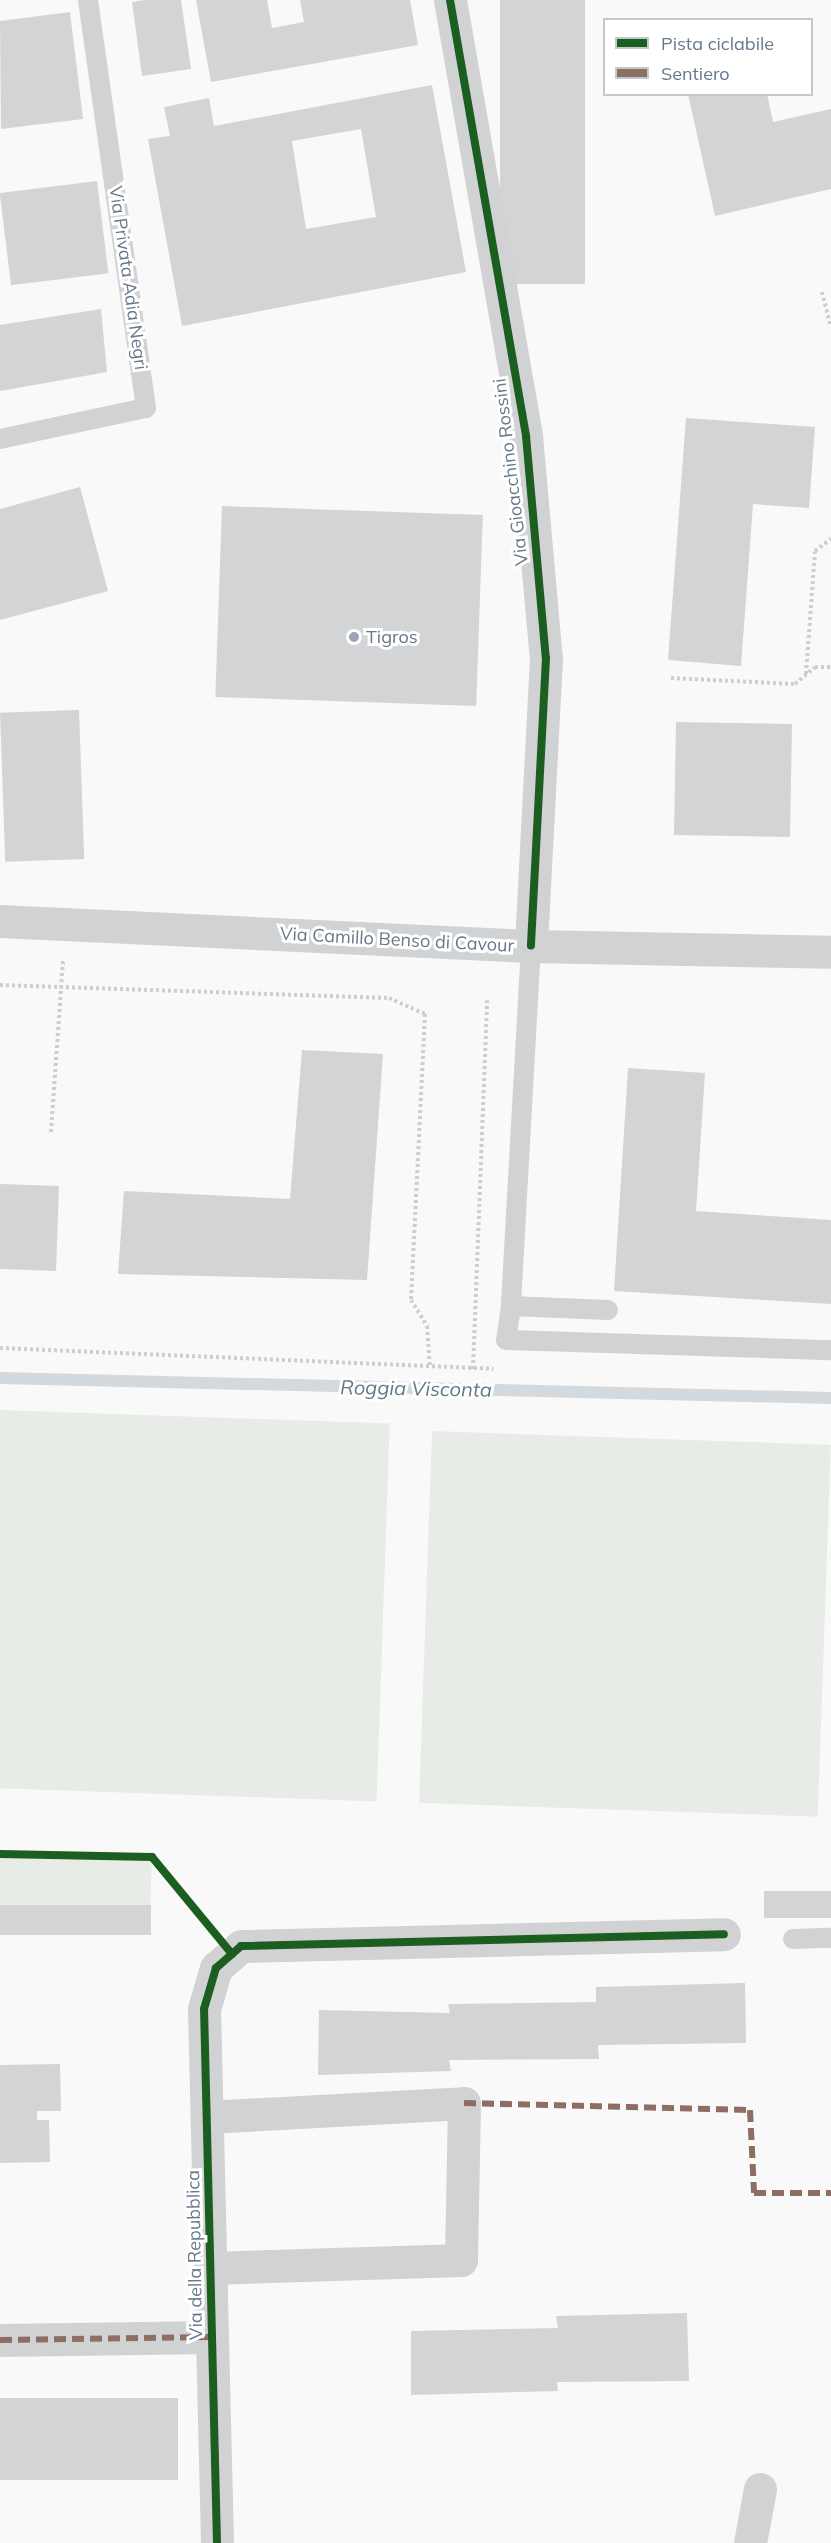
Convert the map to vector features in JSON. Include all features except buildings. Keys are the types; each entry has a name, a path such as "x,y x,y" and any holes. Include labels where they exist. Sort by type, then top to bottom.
{"street":[{"name":"Via Gioacchino Rossini","path":"450,0 526,436 546,658 531,946"},
{"name":"Via Camillo Benso di Cavour","path":"0,921 531,946 831,952"},
{"name":"Via della Repubblica","path":"217,2543 204,2009 216,1968 241,1946 724,1934"},
{"path":"207,2116 464,2103 461,2260 210,2268"},
{"path":"0,2340 212,2337"},
{"path":"750,2543 760,2488"}],"lane":[{"name":"Via Privata Adia Negri","path":"0,439 146,408 88,0"},
{"path":"531,946 511,1306 506,1340 831,1350"},
{"path":"511,1306 608,1310"},
{"path":"793,1939 831,1938"}],"path":[{"path":"822,292 831,327"},
{"path":"806,675 815,551 831,539"},
{"path":"671,678 795,684 815,667 831,667"},
{"path":"51,1132 65,924"},
{"path":"0,985 389,998 425,1014 411,1300 427,1326 429,1368"},
{"path":"473,1369 487,1000"},
{"path":"0,1348 429,1368 505,1369"}],"shaded area":[{"path":"0,1410 390,1424 377,1801 0,1788"},
{"path":"432,1431 831,1445 818,1817 419,1803"},
{"path":"0,1853 152,1858 150,1910 0,1905"}],"waterway":[{"name":"Roggia Visconta","path":"0,1378 831,1398"}],"marked path":[{"path":"464,2103 750,2110 754,2193 831,2193"},
{"path":"0,2340 212,2337"}],"cycle path":[{"path":"450,0 526,436 546,658 531,946"},
{"path":"0,1854 152,1857 232,1954"},
{"path":"217,2543 204,2009 216,1968 241,1946 724,1934"}],"place":[{"name":"Tigros","path":"354,637"}]}
